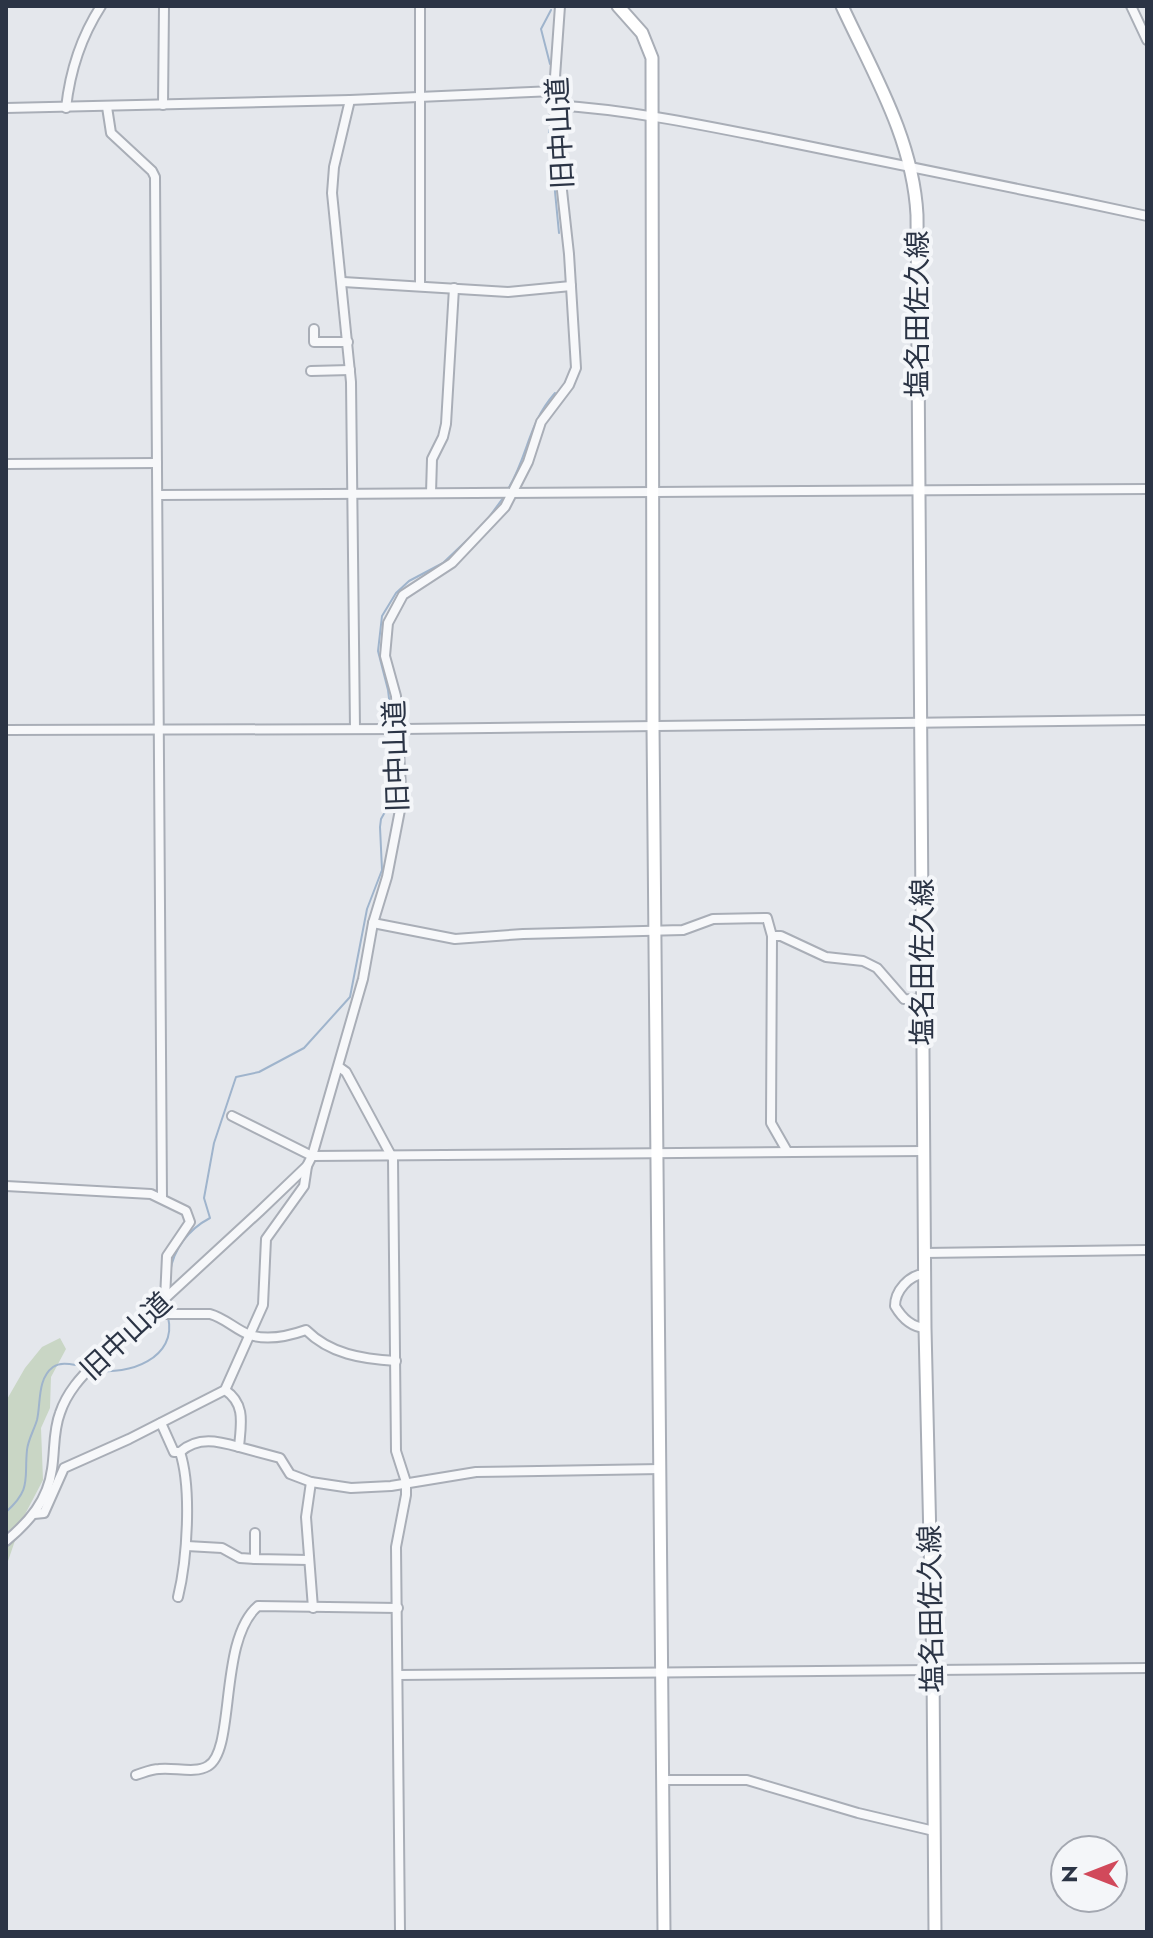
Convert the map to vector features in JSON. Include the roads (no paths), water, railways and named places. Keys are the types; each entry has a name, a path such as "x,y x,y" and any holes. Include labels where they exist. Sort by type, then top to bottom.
{"main road":[{"path":"618,6 642,33 652,58 653,726 664,1932"},
{"name":"塩名田佐久線","path":"842,6 898,127 911,166 917,215 924,1274 935,1932"}],"street":[{"path":"66,108 68,87 82,40 101,6"},
{"path":"163,105 164,6"},
{"path":"420,6 420,285"},
{"name":"旧中山道","path":"6,1541 34,1514 51,1478 56,1425 66,1398 88,1370 307,1166 312,1156 363,979 400,810 396,696 384,648 388,623 398,601 416,584 452,563 498,515 513,494 528,462 536,431 569,385 576,368 554,91 560,6"},
{"path":"1131,6 1147,40"},
{"path":"6,108 420,98 554,91"},
{"path":"350,100 334,167 332,193 350,370 355,729"},
{"path":"555,105 651,116 1147,216"},
{"path":"107,107 111,133 155,177 162,1198"},
{"path":"343,282 508,292 571,286"},
{"path":"431,493 432,459 446,424 454,288"},
{"path":"314,329 314,342 348,342"},
{"path":"311,371 350,370"},
{"path":"6,464 157,463"},
{"path":"158,495 1147,489"},
{"path":"6,730 397,729 1147,720"},
{"path":"373,923 455,939 683,930 713,919 769,920 772,936 771,1123 787,1151"},
{"path":"772,936 781,936 826,957 863,961 877,968 904,999 922,1000"},
{"path":"339,1067 346,1072 392,1154 396,1451 406,1482 405,1507 396,1547 400,1932"},
{"path":"232,1116 312,1156 923,1151"},
{"path":"34,1514 44,1513 64,1468 225,1390 259,1315 265,1294 263,1248 266,1239 304,1186 307,1166"},
{"path":"6,1186 151,1194 186,1211 190,1222 167,1256 165,1299"},
{"path":"924,1253 1147,1250"},
{"path":"924,1274 915,1275 899,1291 895,1306 915,1328 925,1328"},
{"path":"150,1314 219,1316 249,1335 280,1337 306,1330 331,1349 377,1360 396,1361"},
{"path":"225,1390 240,1407 239,1447"},
{"path":"161,1423 174,1452 180,1452 194,1443 213,1440 280,1458 288,1472 311,1482 374,1488 476,1472 661,1469"},
{"path":"178,1597 187,1546 180,1452"},
{"path":"311,1482 306,1517 313,1608"},
{"path":"255,1533 255,1559"},
{"path":"187,1546 222,1548 240,1558 309,1560"},
{"path":"136,1775 156,1769 203,1768 212,1763 222,1743 230,1670 249,1616 258,1606 398,1608"},
{"path":"398,1675 1147,1668"},
{"path":"663,1780 747,1780 858,1813 934,1831"}],"waterway":[{"path":"550,64 541,29 551,10"},
{"path":"549,130 559,233"},
{"path":"508,489 533,428 555,393"},
{"path":"391,715 378,651 382,616 396,593 409,581 443,563 484,524 503,498"},
{"path":"170,1273 183,1241 210,1218 204,1198 214,1143 236,1077 259,1072 304,1048 350,997 367,909 382,870 381,819 394,796 391,744"},
{"path":"167,1303 167,1310"},
{"path":"95,1370 122,1370 148,1361 165,1343 169,1331 168,1317"},
{"path":"6,1512 23,1490 28,1446 37,1420 44,1378 56,1365 83,1366"}]}
